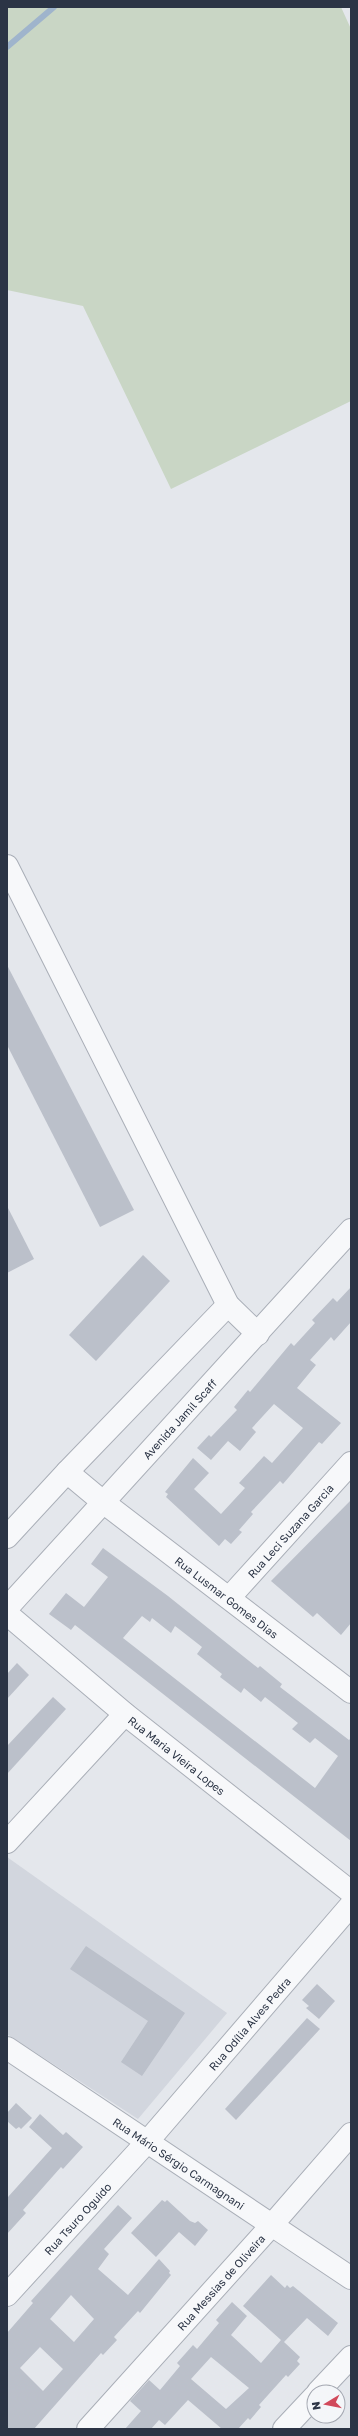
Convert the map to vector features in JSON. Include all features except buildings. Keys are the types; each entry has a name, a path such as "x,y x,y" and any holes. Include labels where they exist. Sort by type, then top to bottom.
{"street":[{"path":"7,866 228,1305 258,1334"},
{"name":"Avenida Jamil Scaff","path":"7,1608 258,1334 351,1230"},
{"path":"7,1537 67,1472 228,1305"},
{"name":"Rua Leci Suzana Garcia","path":"228,1598 351,1463"},
{"name":"Rua Lusmar Gomes Dias","path":"67,1472 103,1502 228,1598 348,1683"},
{"name":"Rua Maria Vieira Lopes","path":"7,1614 125,1714 351,1892"},
{"path":"7,1842 125,1714"},
{"name":"Rua Odília Alves Pedra","path":"147,2142 351,1905"},
{"name":"Rua Mário Sérgio Carmagnani","path":"10,2056 147,2142 351,2278"},
{"name":"Rua Messias de Oliveira","path":"88,2429 271,2226 351,2134"},
{"name":"Rua Tsuro Oguido","path":"7,2295 147,2142"},
{"path":"326,2384 351,2357"},
{"path":"284,2429 306,2406"}],"shaded area":[{"path":"7,1857 227,2013 138,2119 7,2034"}],"green space":[{"path":"7,7 341,7 351,29 351,401 171,489 83,306 7,290"}],"waterway":[{"path":"7,47 54,7"}]}
